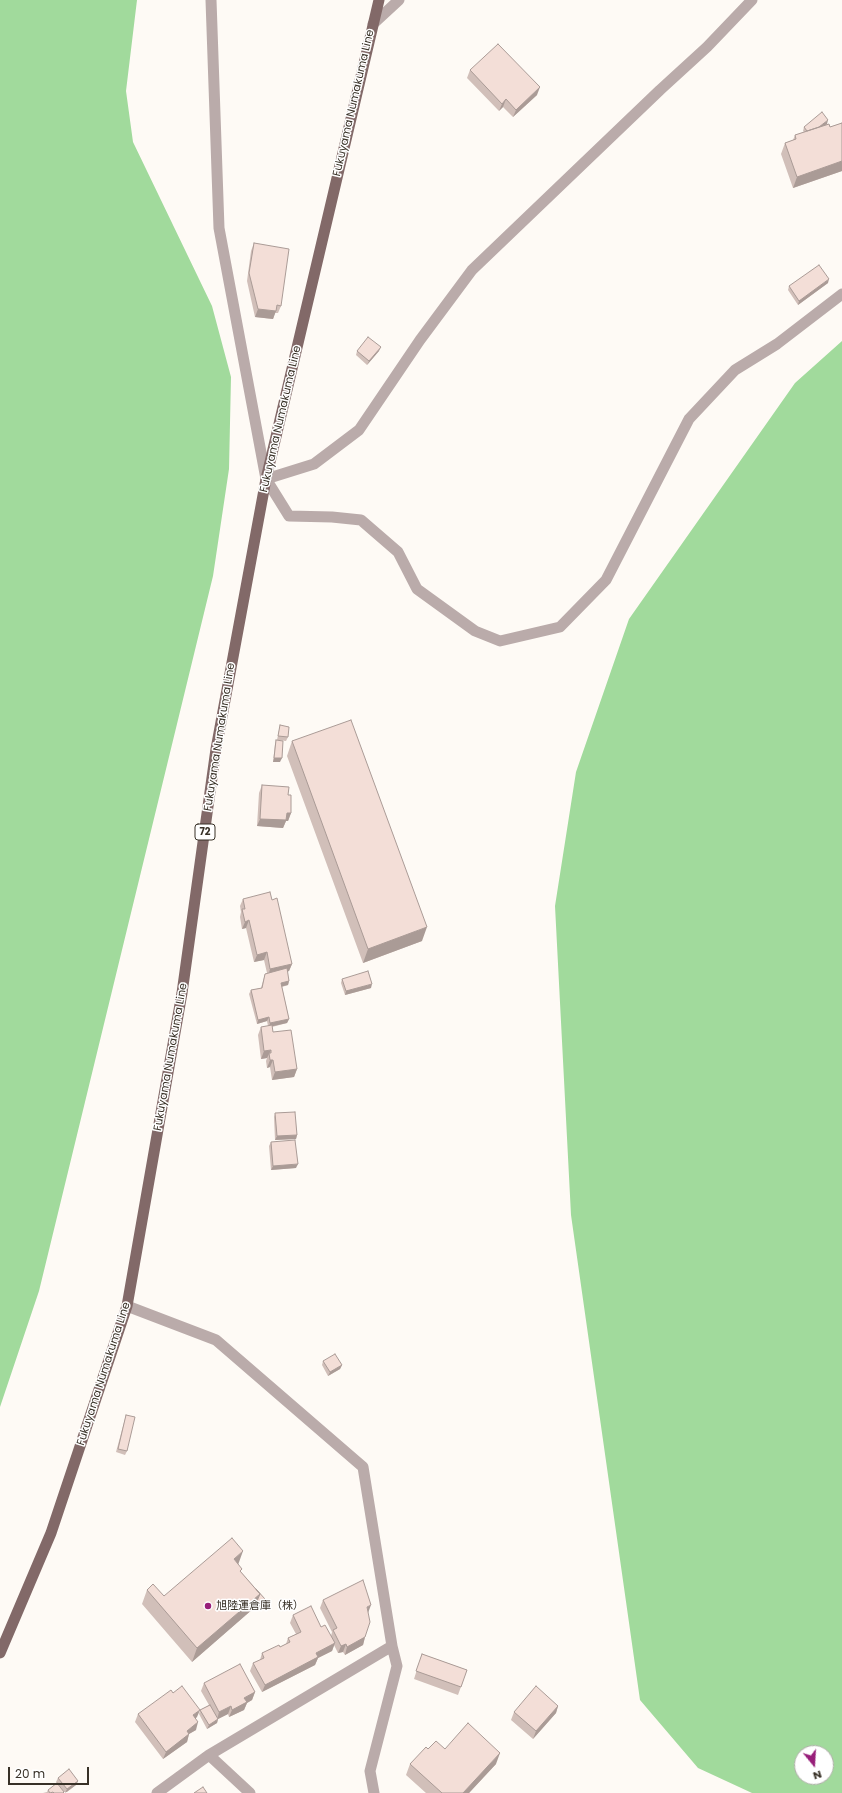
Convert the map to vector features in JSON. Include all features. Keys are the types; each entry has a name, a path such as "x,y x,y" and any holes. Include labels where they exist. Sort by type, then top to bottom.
{"main road":[{"name":"Fukuyama Numakuma Line","path":"1,1647 51,1533 127,1306 182,993 216,749 266,479 379,0"}],"street":[{"path":"211,0 219,228 266,479 289,516 332,516 361,520 398,552 417,589 476,631 500,641 560,627 606,580 690,419 735,370 777,344 842,294"},
{"path":"373,24 399,0"},
{"path":"266,479 314,464 359,430 420,340 472,270 707,47 752,0"},
{"path":"127,1306 216,1340 363,1467 392,1646 397,1666 370,1771 374,1793"},
{"path":"157,1793 209,1755 392,1646"},
{"path":"209,1755 250,1793"}],"green space":[{"path":"0,0 137,0 126,91 133,142 212,306 231,377 229,469 213,576 39,1291 0,1407"},
{"path":"842,341 842,1793 752,1793 698,1768 640,1700 571,1215 555,906 576,772 629,619 795,383"}],"building":[{"path":"498,44 540,87 516,110 506,99 502,104 470,70"},
{"path":"822,112 828,120 819,127 807,131 804,127"},
{"path":"842,123 842,161 797,177 785,143 796,139 795,135 829,124 830,127"},
{"path":"254,243 289,249 281,306 277,305 276,311 258,309 249,273"},
{"path":"819,265 829,279 799,301 789,286"},
{"path":"368,337 381,347 369,361 357,351"},
{"path":"351,720 427,927 368,949 292,741"},
{"path":"280,725 289,727 288,737 278,736"},
{"path":"276,740 283,741 282,758 274,758"},
{"path":"262,785 289,787 288,795 291,795 291,813 287,813 286,820 260,819"},
{"path":"270,892 272,900 277,898 292,964 270,969 267,952 257,955 249,920 245,922 242,909 245,909 243,899"},
{"path":"287,968 289,981 281,983 289,1019 270,1023 269,1017 258,1020 251,990 262,988 265,974"},
{"path":"368,971 372,984 346,991 342,979"},
{"path":"272,1025 273,1032 291,1030 297,1069 275,1072 273,1060 270,1060 269,1053 271,1053 271,1050 264,1051 261,1027"},
{"path":"295,1112 297,1135 277,1136 275,1113"},
{"path":"295,1140 298,1164 273,1166 271,1142"},
{"path":"335,1354 342,1365 330,1372 323,1361"},
{"path":"126,1415 135,1417 127,1451 118,1449"},
{"name":"旭陸運倉庫（株）","path":"232,1538 243,1551 234,1559 242,1569 240,1571 260,1594 197,1648 147,1590 153,1584 164,1596"},
{"path":"363,1580 371,1605 367,1607 370,1622 365,1637 347,1647 346,1644 341,1646 333,1630 337,1628 323,1600"},
{"path":"256,1589 265,1599 260,1604 257,1601 260,1594"},
{"path":"311,1606 321,1627 325,1625 335,1643 316,1653 318,1657 265,1685 253,1663 264,1658 262,1653 279,1645 280,1647 290,1642 288,1638 301,1632 293,1615"},
{"path":"422,1654 467,1670 461,1687 416,1671"},
{"path":"240,1664 255,1692 244,1698 247,1702 232,1710 231,1706 219,1712 204,1683"},
{"path":"182,1686 200,1710 193,1715 198,1722 187,1731 189,1734 166,1752 138,1714 171,1690 173,1693"},
{"path":"536,1686 558,1706 536,1731 514,1712"},
{"path":"210,1705 218,1719 209,1725 200,1710"},
{"path":"468,1723 500,1753 463,1793 442,1793 410,1764 426,1747 428,1749 436,1741 445,1749"},
{"path":"69,1769 78,1781 67,1789 58,1778"},
{"path":"57,1783 64,1792 50,1793 48,1790"},
{"path":"203,1787 207,1793 194,1793"}],"place":[{"name":"旭陸運倉庫（株）","path":"208,1606"}]}
